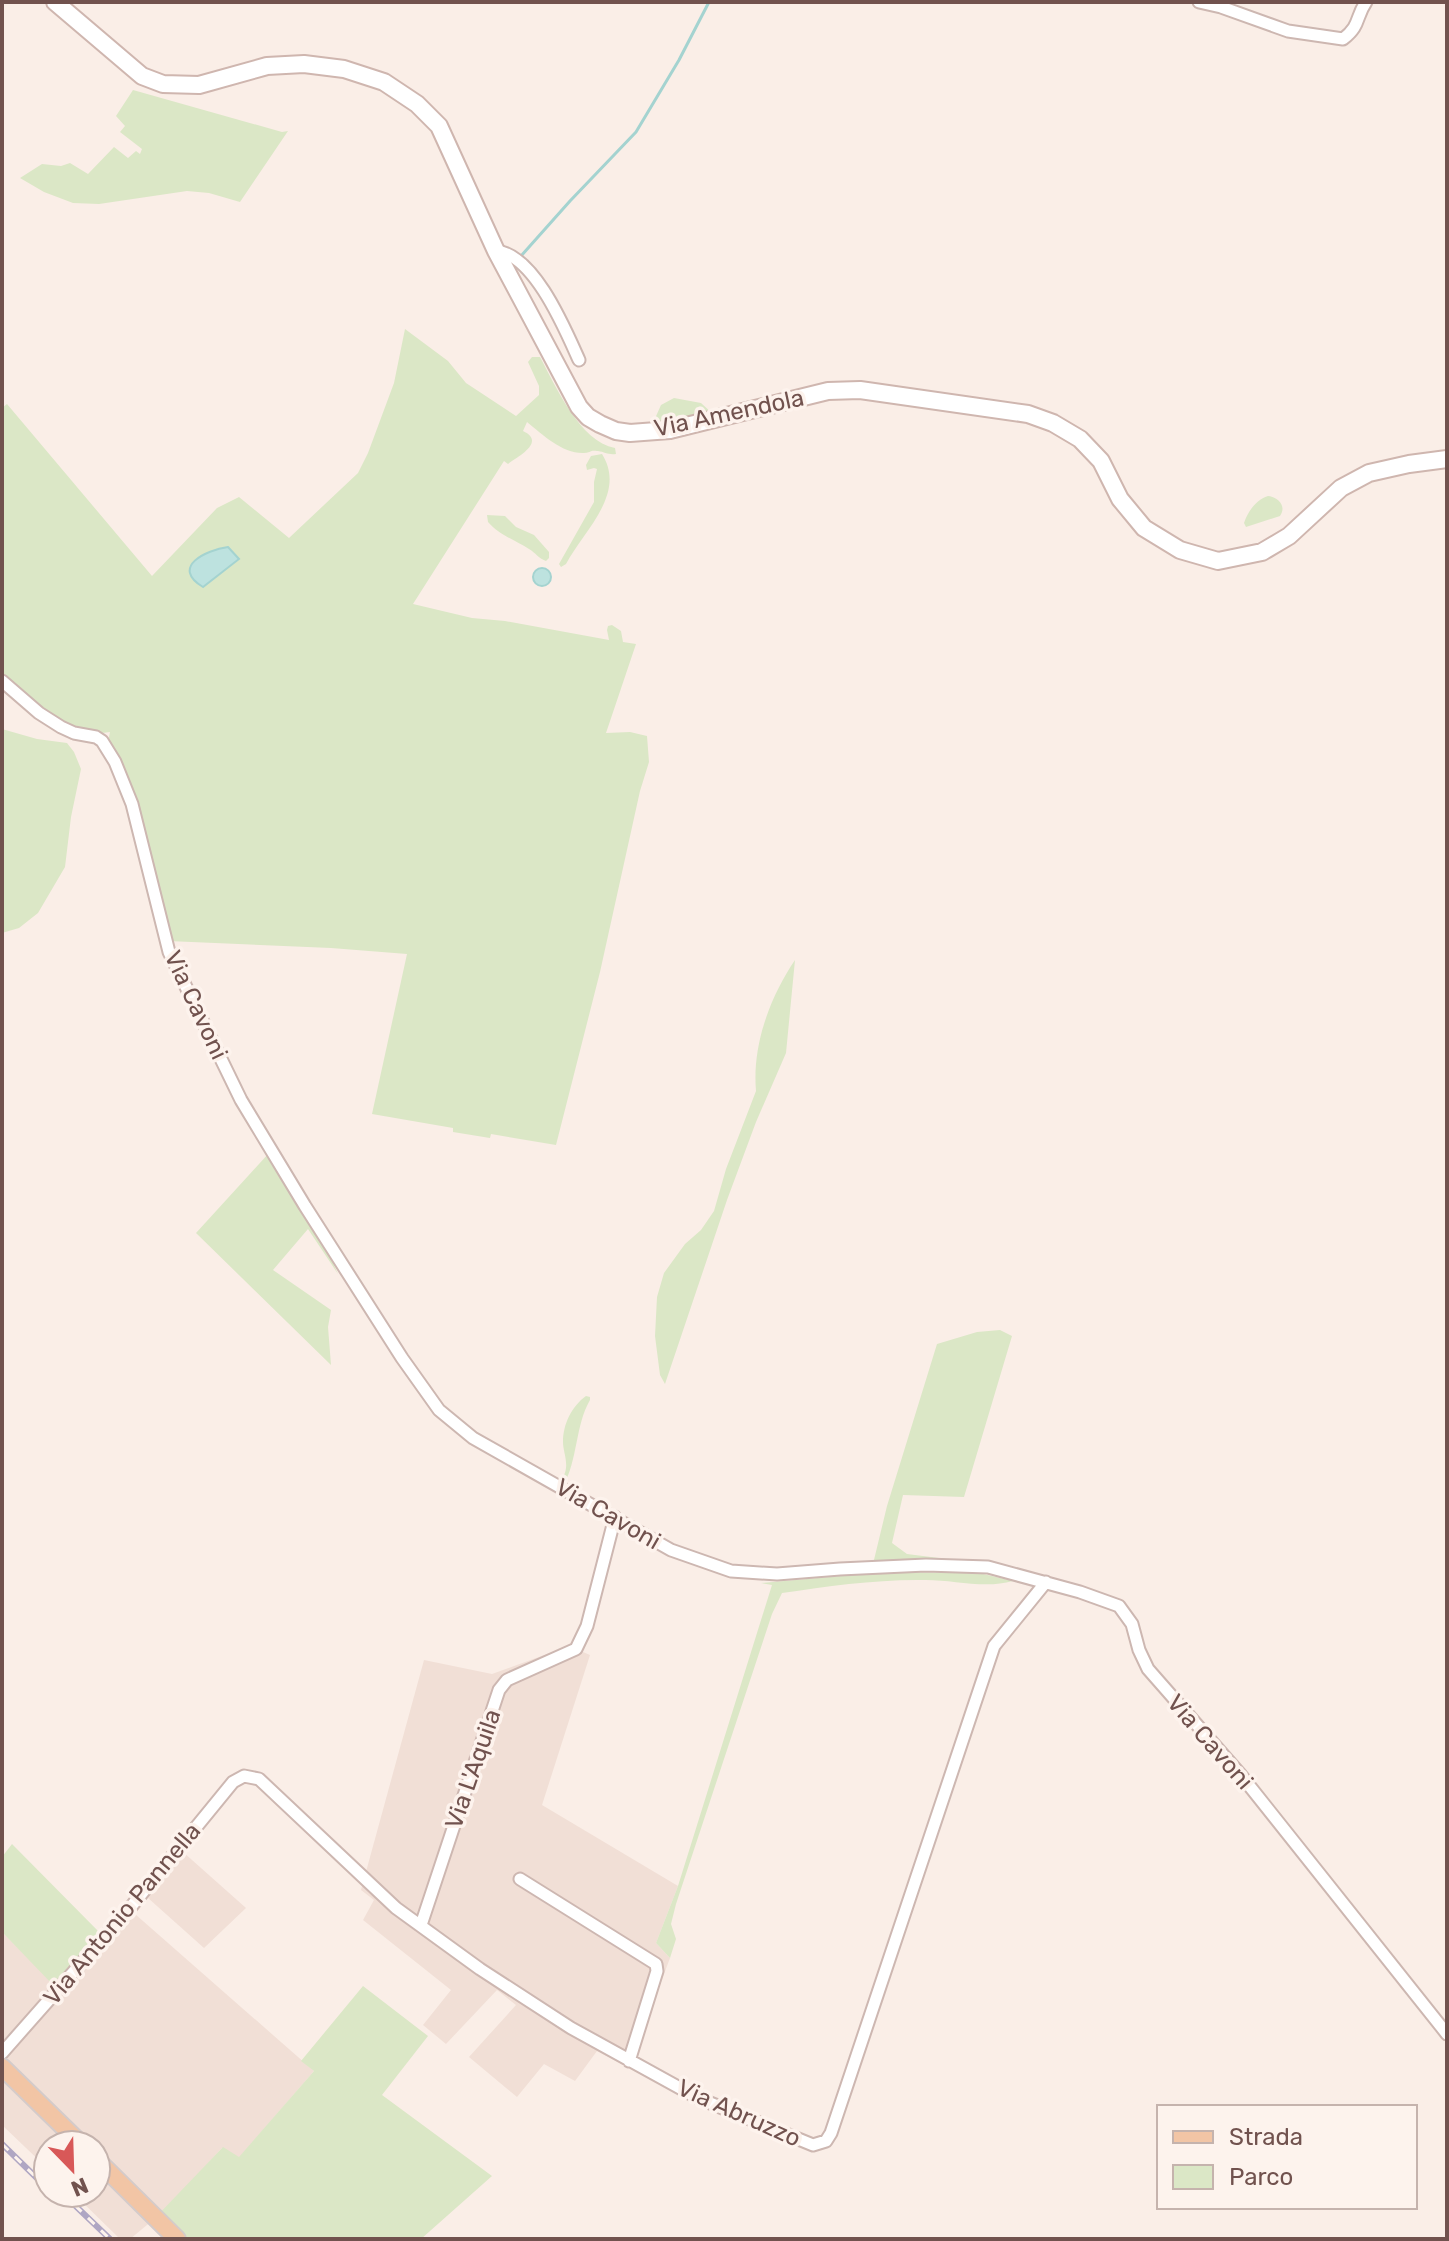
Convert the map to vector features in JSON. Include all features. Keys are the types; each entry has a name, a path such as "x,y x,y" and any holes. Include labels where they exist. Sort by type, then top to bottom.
{"main road":[{"name":"Via Amendola","path":"55,2 142,76 163,84 199,85 267,66 304,64 344,69 384,82 417,104 439,126 496,251 579,407 588,417 616,431 670,430 828,391 860,390 1028,414 1053,423 1080,439 1101,461 1120,499 1144,528 1180,550 1218,561 1262,552 1289,536 1341,488 1369,473 1447,459"},
{"path":"2,2067 66,2129"},
{"path":"112,2175 177,2239"}],"street":[{"path":"1199,2 1288,31 1343,39 1354,30 1366,2"},
{"path":"496,251 507,252 519,260 546,294 579,360"},
{"name":"Via Cavoni","path":"2,681 39,713 61,727 102,741 115,762 132,804 169,952 241,1100 402,1358 439,1410 473,1438 671,1550 731,1571 777,1574 926,1565 988,1567 1119,1606 1132,1624 1148,1669 1240,1774 1447,2034"},
{"name":"Via L'Aquila","path":"421,1925 499,1690 507,1680 576,1649 587,1626 615,1517"},
{"name":"Via Abruzzo","path":"244,1776 259,1779 396,1908 493,1978 571,2028 698,2098 813,2145 826,2141 831,2133 991,1653 1046,1582"},
{"name":"Via Antonio Pannella","path":"2,2053 130,1908 233,1782 244,1776"},
{"path":"520,1879 656,1964 657,1971 629,2061"}],"shaded area":[{"path":"569,1646 590,1655 542,1805 678,1886 656,1943 670,1958 629,2068 597,2051 575,2081 544,2064 517,2097 469,2057 516,2005 497,1990 446,2044 423,2025 451,1990 363,1920 374,1900 361,1890 424,1660 492,1674"},
{"path":"183,1852 246,1908 204,1948 148,1898 135,1914 314,2071 239,2158 222,2148 164,2211 130,2239 120,2239 89,2209 112,2209 112,2129 32,2129 32,2154 2,2125 2,1932 55,1985"}],"green space":[{"path":"133,90 282,132 288,131 240,202 209,193 187,191 99,204 73,203 44,192 20,178 42,164 61,166 70,163 88,174 114,147 128,158 136,151 140,154 142,149 120,132 125,126 116,116"},
{"path":"405,329 448,361 466,383 516,416 539,395 539,386 528,362 532,357 540,357 561,397 580,424 602,444 615,448 616,454 568,450 527,422 523,431 532,440 528,449 508,464 504,461 413,604 472,618 609,640 607,630 612,625 621,631 623,642 636,644 606,733 630,732 647,736 649,762 556,1145 491,1134 490,1138 453,1132 453,1128 372,1114 407,954 168,941 144,832 107,747 110,732 84,731 61,722 20,692 18,686 2,673 2,408 7,404 152,576 217,508 239,497 289,538 358,473 394,383"},
{"path":"674,398 701,403 713,414 696,420 653,423 661,405"},
{"path":"602,454 608,469 606,497 592,525 561,567 559,564 594,502 597,469 587,470 586,465 591,456"},
{"path":"1268,496 1280,503 1280,516 1246,527 1244,523 1250,510"},
{"path":"487,515 505,516 516,527 534,535 549,552 549,558 543,560 497,530 488,522"},
{"path":"2,729 37,739 67,743 81,769 65,867 38,913 19,928 2,933"},
{"path":"795,960 786,1053 727,1200 665,1384 660,1375 655,1336 657,1297 664,1273 714,1211 726,1169 756,1091 757,1056 765,1022"},
{"path":"269,1153 326,1248 338,1274 308,1229 273,1270 331,1310 328,1327 331,1365 196,1233"},
{"path":"1000,1330 1012,1336 964,1497 903,1495 892,1543 907,1554 947,1559 945,1564 873,1564 887,1506 937,1344 977,1332"},
{"path":"586,1396 590,1400 563,1486 566,1471 565,1429 573,1410"},
{"path":"885,1572 979,1573 1013,1581 981,1584 937,1580 890,1581 782,1593 772,1614 676,1904 671,1924 676,1939 670,1958 656,1943 678,1886 772,1585 761,1583"},
{"path":"12,1844 103,1936 54,1986 2,1932 2,1857"},
{"path":"363,1986 428,2036 382,2095 492,2176 421,2239 182,2239 155,2218 223,2147 239,2157 314,2071 301,2061"}],"water":[{"path":"228,547 239,559 203,587 194,580 190,573 195,561 210,552"},
{"path":"542,568 551,577 542,586 533,577"}],"waterway":[{"path":"521,256 636,132 709,2"}],"railway":[{"path":"2,2144 32,2173"},
{"path":"79,2209 110,2239"}]}
